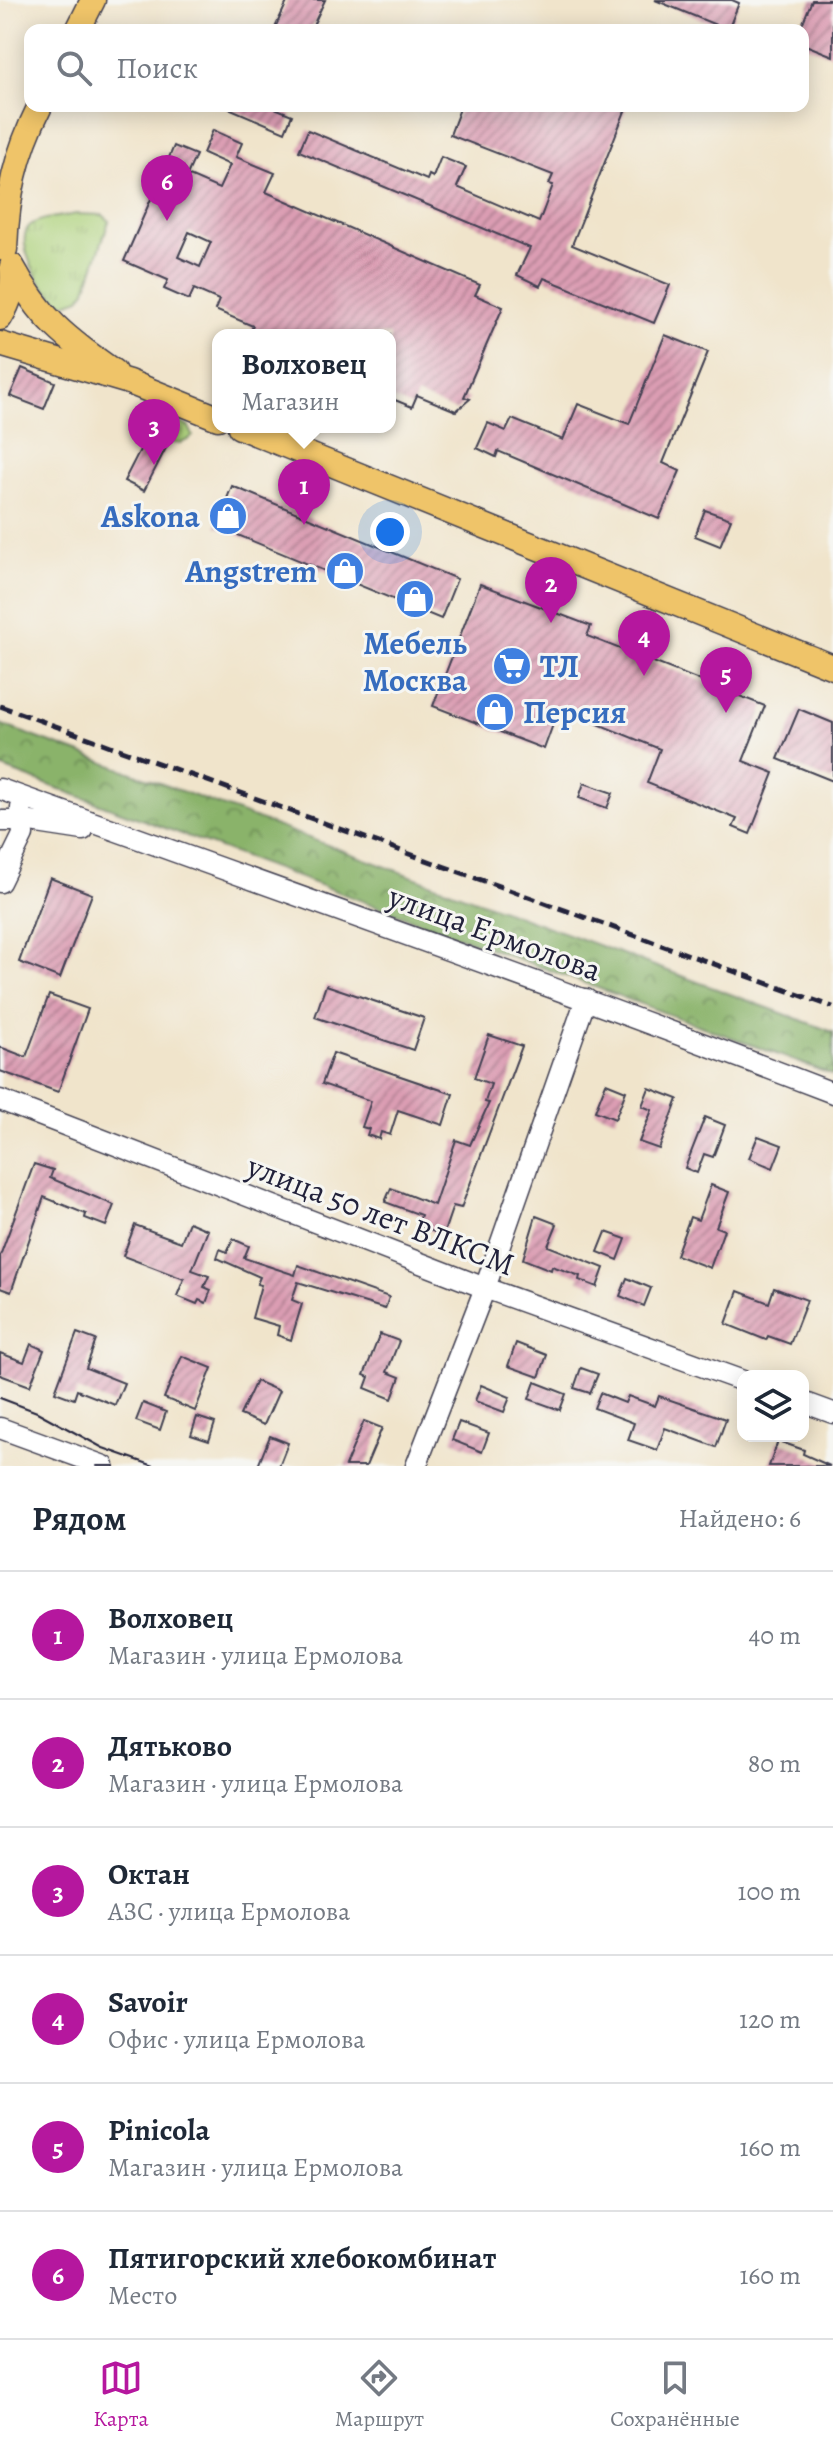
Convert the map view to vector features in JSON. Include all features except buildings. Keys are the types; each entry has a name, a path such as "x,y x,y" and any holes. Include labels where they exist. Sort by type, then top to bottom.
{"main road":[{"path":"81,24 93,0"},
{"path":"0,171 22,142 37,112"},
{"path":"0,318 14,284 6,252 12,179 22,142"},
{"path":"6,252 27,293 65,337 129,382"},
{"path":"0,344 129,382 212,416"},
{"path":"255,433 833,667"}],"street":[{"path":"0,882 23,835 24,821 19,804 4,790"},
{"name":"улица Ермолова","path":"4,790 133,839 586,999 833,1093"},
{"name":"улица Ермолова","path":"0,821 24,821 133,839"},
{"path":"416,1466 485,1288 586,999"},
{"name":"улица 50 лет ВЛКСМ","path":"0,1100 485,1288 737,1379"},
{"path":"809,1404 833,1413"},
{"path":"0,1428 104,1466"}],"green space":[{"path":"76,214 103,215 109,221 85,292 80,298 63,304 35,274 25,237 32,224"},
{"path":"163,414 189,427 193,436 177,443 151,434 146,420 152,415"},
{"path":"0,724 833,1032 833,1075 0,767"}],"tram line":[{"path":"0,1398 37,1412 103,1448 154,1466"},
{"path":"97,1466 115,1466"}],"railway":[{"path":"0,706 833,1007"}],"place":[{"name":"Пятигорский хлебокомбинат","path":"167,221"},
{"name":"Октан","path":"154,465"},
{"name":"Askona","path":"228,516"},
{"name":"Волховец","path":"304,525"},
{"name":"Angstrem","path":"345,571"},
{"name":"Мебель Москва","path":"415,599"},
{"name":"Дятьково","path":"551,623"},
{"name":"ТЛ","path":"512,666"},
{"name":"Savoir","path":"644,676"},
{"name":"Персия","path":"495,712"},
{"name":"Pinicola","path":"726,713"}]}
